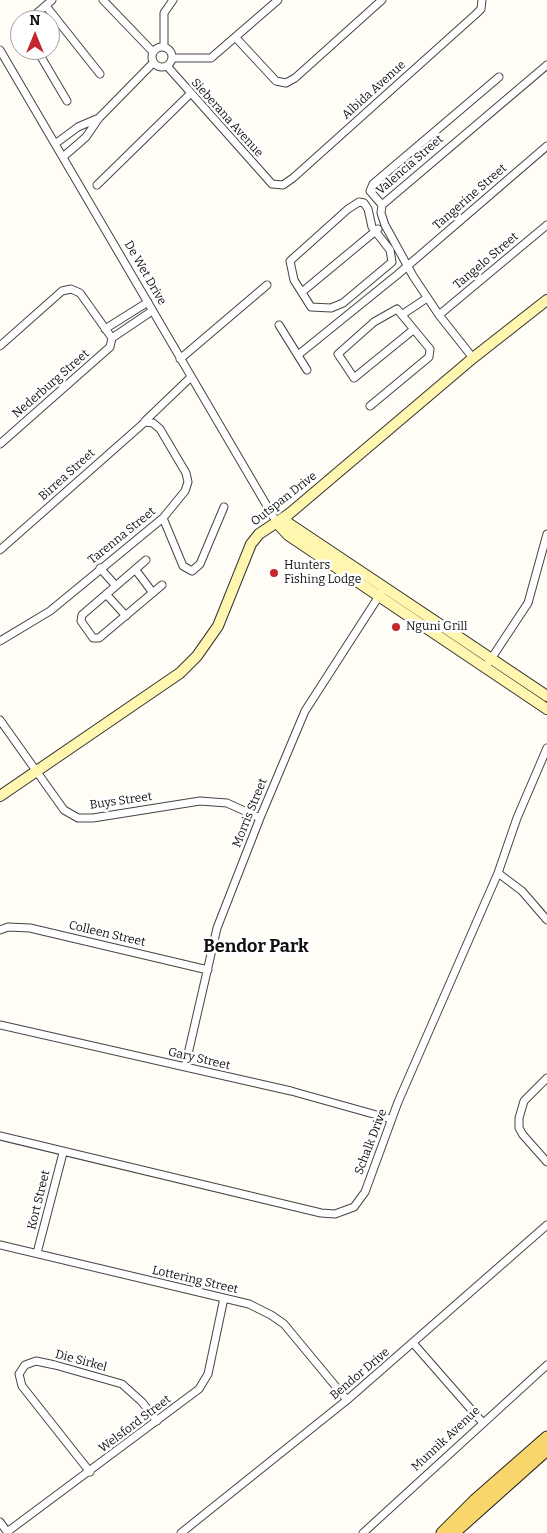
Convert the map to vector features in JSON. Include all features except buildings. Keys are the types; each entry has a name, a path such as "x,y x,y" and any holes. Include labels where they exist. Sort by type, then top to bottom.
{"main road":[{"path":"454,1533 522,1472 546,1444"},
{"path":"442,1533 546,1444"},
{"path":"522,1472 547,1462"}],"street":[{"path":"41,10 52,0"},
{"path":"63,157 86,137 99,118 153,63 153,52 103,0"},
{"path":"164,47 164,14 173,0"},
{"path":"173,58 211,58 236,39 278,0"},
{"path":"236,39 276,81 286,83 295,78 382,0"},
{"name":"Albida Avenue","path":"272,184 283,185 293,178 476,14 481,9 482,0"},
{"path":"46,6 100,74"},
{"path":"153,52 158,47 164,47 169,49 173,58"},
{"name":"De Wet Drive","path":"0,50 180,359 270,508 280,521 547,709"},
{"path":"153,63 159,67 167,66 173,58"},
{"path":"43,60 67,101"},
{"name":"Valencia Street","path":"473,358 427,298 385,225 381,214 382,205 547,65"},
{"name":"Sieberana Avenue","path":"167,66 272,184"},
{"path":"382,205 370,191 373,184 499,78"},
{"path":"98,185 190,94"},
{"path":"55,144 78,127 99,118"},
{"name":"Tangerine Street","path":"298,355 408,265 547,146"},
{"path":"356,203 364,203 375,231 390,250 392,262 350,298 330,308 314,308 309,304 294,280 290,261 356,203"},
{"path":"302,292 340,263 375,231 385,225"},
{"name":"Tangelo Street","path":"439,315 547,225"},
{"path":"180,359 267,284"},
{"path":"0,346 67,289 80,293 112,338"},
{"path":"403,314 427,298"},
{"name":"Outspan Drive","path":"0,796 188,665 218,626 251,544 260,534 280,521 473,358 547,300"},
{"path":"105,329 148,302"},
{"path":"370,406 429,358 430,349 397,309 374,322 341,350 338,357 352,378 356,377 413,330"},
{"name":"Nederburg Street","path":"0,444 110,347 112,338 152,311"},
{"path":"279,325 307,370"},
{"name":"Birrea Street","path":"0,550 148,421 191,377"},
{"name":"Tarenna Street","path":"0,640 50,611 163,518 184,494 188,482 186,473 160,429 148,421"},
{"path":"163,518 183,566 192,571 200,564 224,507"},
{"path":"486,667 528,603 547,534"},
{"path":"146,560 80,618 93,638 99,638 162,585"},
{"path":"100,568 116,586"},
{"path":"135,569 153,593"},
{"name":"De Wet Drive","path":"382,592 492,658 547,696"},
{"name":"Morris Street","path":"186,1067 217,928 260,818 305,711 382,592"},
{"path":"106,594 126,616"},
{"name":"Buys Street","path":"0,722 64,810 78,818 93,818 200,801 227,804 260,818"},
{"name":"Schalk Drive","path":"0,1136 63,1153 321,1213 335,1214 348,1211 360,1202 391,1119 498,873 517,818 547,748"},
{"path":"498,873 522,891 547,920"},
{"name":"Colleen Street","path":"0,930 8,927 30,928 208,970"},
{"name":"Gary Street","path":"0,1025 291,1091 391,1119"},
{"path":"547,1078 524,1101 518,1118 519,1128 547,1162"},
{"name":"Kort Street","path":"37,1254 63,1153"},
{"name":"Bendor Drive","path":"181,1533 347,1400 547,1225"},
{"name":"Lottering Street","path":"0,1245 249,1304 279,1320 347,1400"},
{"name":"Welsford Street","path":"8,1533 190,1397 206,1380 224,1298"},
{"path":"413,1343 484,1423"},
{"name":"Die Sirkel","path":"90,1472 22,1386 19,1374 25,1365 36,1361 54,1364 122,1384 142,1402 157,1421"},
{"name":"Munnik Avenue","path":"363,1533 547,1365"},
{"path":"0,1522 8,1533"}],"place":[{"name":"Hunters Fishing Lodge","path":"274,573"},
{"name":"Nguni Grill","path":"396,627"}],"district":[{"name":"Bendor Park","path":"256,947"}]}
